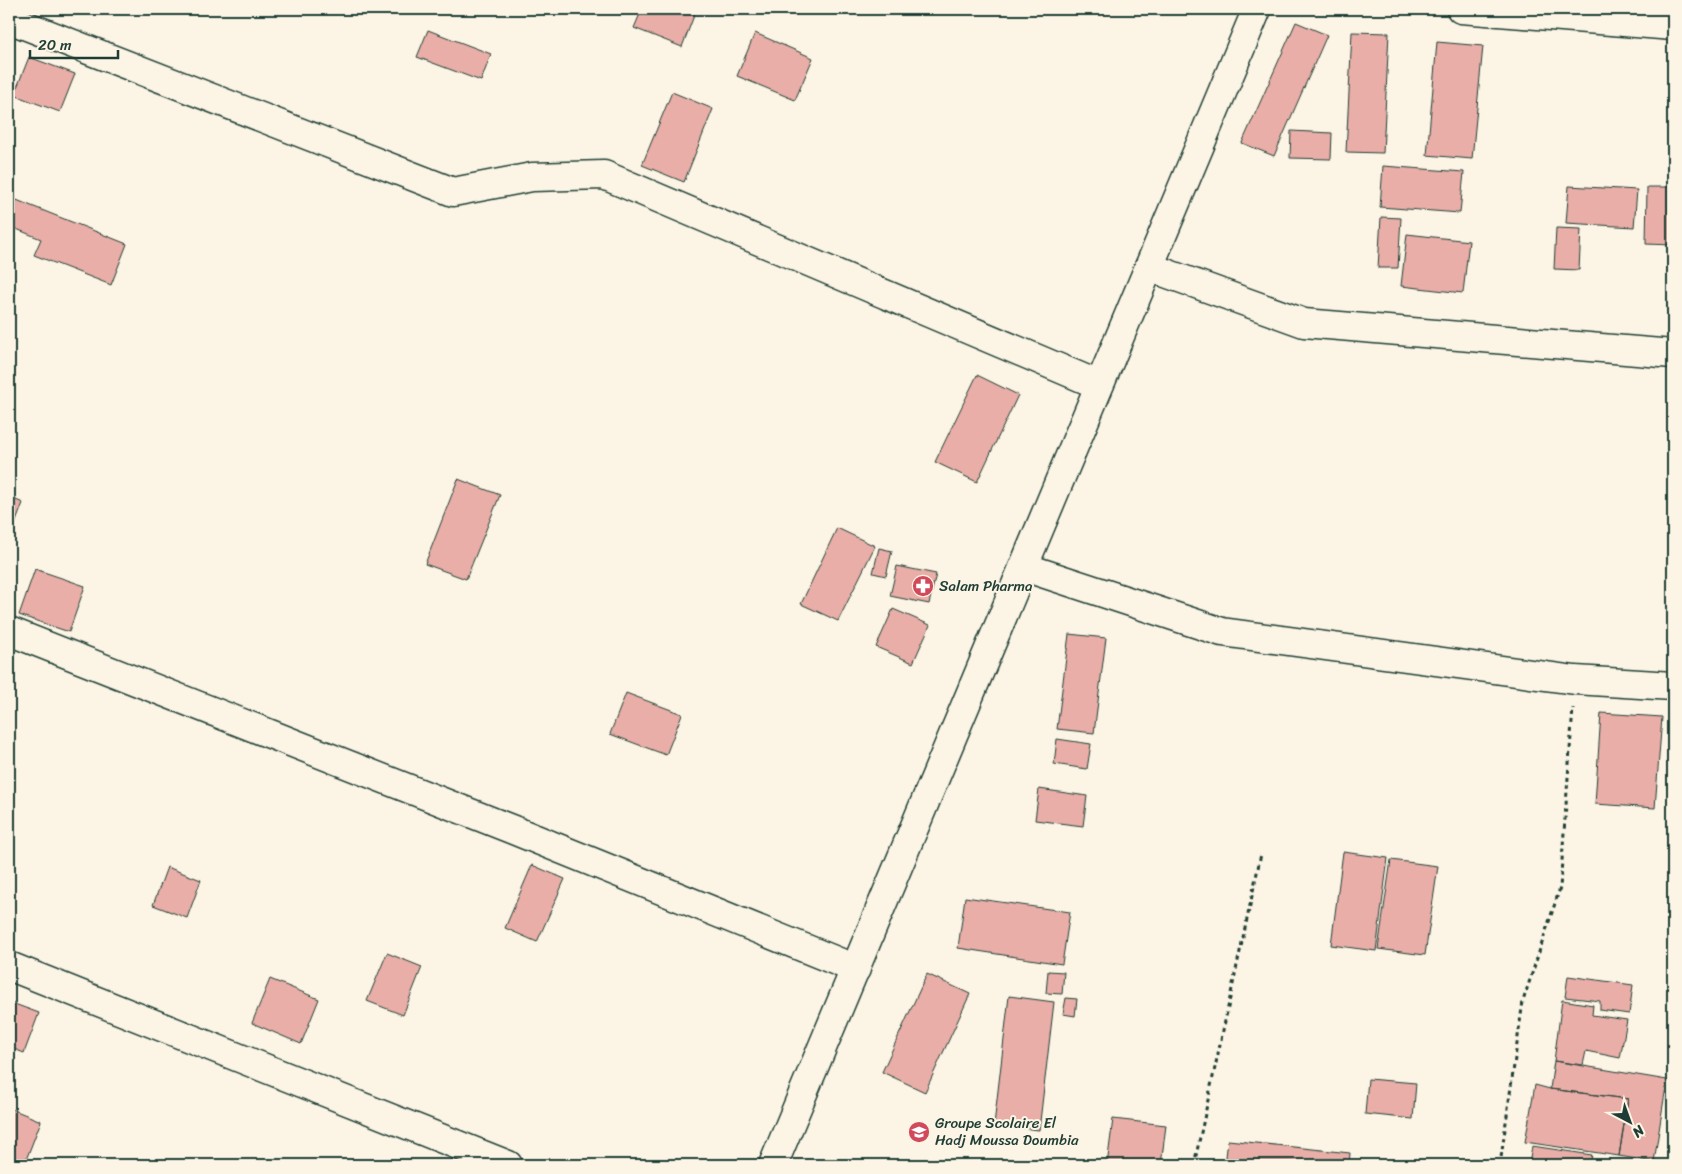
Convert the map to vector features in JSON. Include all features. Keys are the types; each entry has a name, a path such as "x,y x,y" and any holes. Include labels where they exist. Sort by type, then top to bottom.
{"street":[{"path":"773,1165 1257,9"},
{"path":"1461,9 1673,26"},
{"path":"9,19 453,192 532,177 604,175 1100,385"},
{"path":"1149,267 1304,323 1673,354"},
{"path":"1024,567 1222,632 1575,680 1673,686"},
{"path":"9,630 512,829 856,969"},
{"path":"9,966 508,1165"}],"path":[{"path":"1500,1165 1524,1001 1560,888 1575,680"},
{"path":"1194,1165 1261,854"}],"building":[{"path":"642,9 683,9 695,13 682,47 634,28"},
{"path":"1296,22 1327,35 1274,156 1242,143"},
{"path":"428,30 491,54 481,81 417,57"},
{"path":"1352,32 1389,33 1383,153 1346,152"},
{"path":"755,33 813,58 795,100 737,76"},
{"path":"1437,42 1483,46 1472,159 1427,155"},
{"path":"29,57 75,74 60,112 14,95"},
{"path":"672,92 713,109 684,182 642,165"},
{"path":"1291,131 1332,133 1331,159 1290,158"},
{"path":"1383,166 1464,172 1460,213 1380,207"},
{"path":"1569,186 1637,190 1634,227 1566,223"},
{"path":"1647,187 1673,187 1673,245 1646,244"},
{"path":"9,197 127,244 111,285 34,255 41,239 9,226"},
{"path":"1381,217 1401,218 1398,268 1378,268"},
{"path":"1556,228 1581,229 1579,270 1554,269"},
{"path":"1407,234 1469,241 1463,293 1401,286"},
{"path":"977,375 1018,395 977,482 935,462"},
{"path":"458,479 500,495 466,579 425,564"},
{"path":"9,497 23,503 9,540"},
{"path":"837,528 875,546 838,621 801,604"},
{"path":"879,548 892,551 886,576 873,573"},
{"path":"897,566 936,574 929,604 890,596"},
{"path":"35,569 85,586 69,632 19,615"},
{"path":"893,609 930,625 913,663 876,647"},
{"path":"1069,634 1106,638 1094,733 1057,729"},
{"path":"626,693 682,714 666,755 610,734"},
{"path":"1601,713 1662,717 1655,808 1595,804"},
{"path":"1057,739 1091,744 1087,769 1054,764"},
{"path":"1039,789 1087,796 1083,826 1035,820"},
{"path":"1343,852 1388,858 1376,951 1331,945"},
{"path":"1391,860 1438,866 1425,955 1378,949"},
{"path":"532,865 565,879 537,942 505,928"},
{"path":"167,867 201,880 187,918 153,905"},
{"path":"965,897 1070,912 1062,964 958,948"},
{"path":"387,953 422,967 403,1015 367,1001"},
{"path":"1048,971 1064,972 1062,994 1046,993"},
{"path":"927,974 970,994 925,1092 882,1072"},
{"path":"1568,976 1633,985 1629,1014 1600,1010 1600,1001 1565,997"},
{"path":"270,979 319,999 301,1044 252,1023"},
{"path":"1009,996 1054,1002 1039,1130 994,1125"},
{"path":"1066,998 1077,999 1075,1016 1063,1014"},
{"path":"1562,1000 1593,1005 1592,1015 1627,1020 1620,1058 1586,1051 1583,1065 1554,1061"},
{"path":"9,1002 39,1013 24,1053 9,1047"},
{"path":"1554,1061 1667,1080 1654,1162 1619,1156 1628,1099 1550,1089"},
{"path":"1368,1079 1416,1083 1413,1119 1365,1114"},
{"path":"1535,1085 1550,1089 1628,1099 1619,1156 1525,1142"},
{"path":"9,1108 41,1121 24,1165 9,1165"},
{"path":"1113,1119 1166,1125 1161,1165 1107,1165"},
{"path":"1228,1140 1350,1153 1349,1165 1225,1165"},
{"path":"1532,1146 1592,1155 1590,1165 1529,1165"}],"place":[{"name":"Salam Pharma","path":"923,586"},
{"name":"Groupe Scolaire El Hadj Moussa Doumbia","path":"919,1132"}]}
